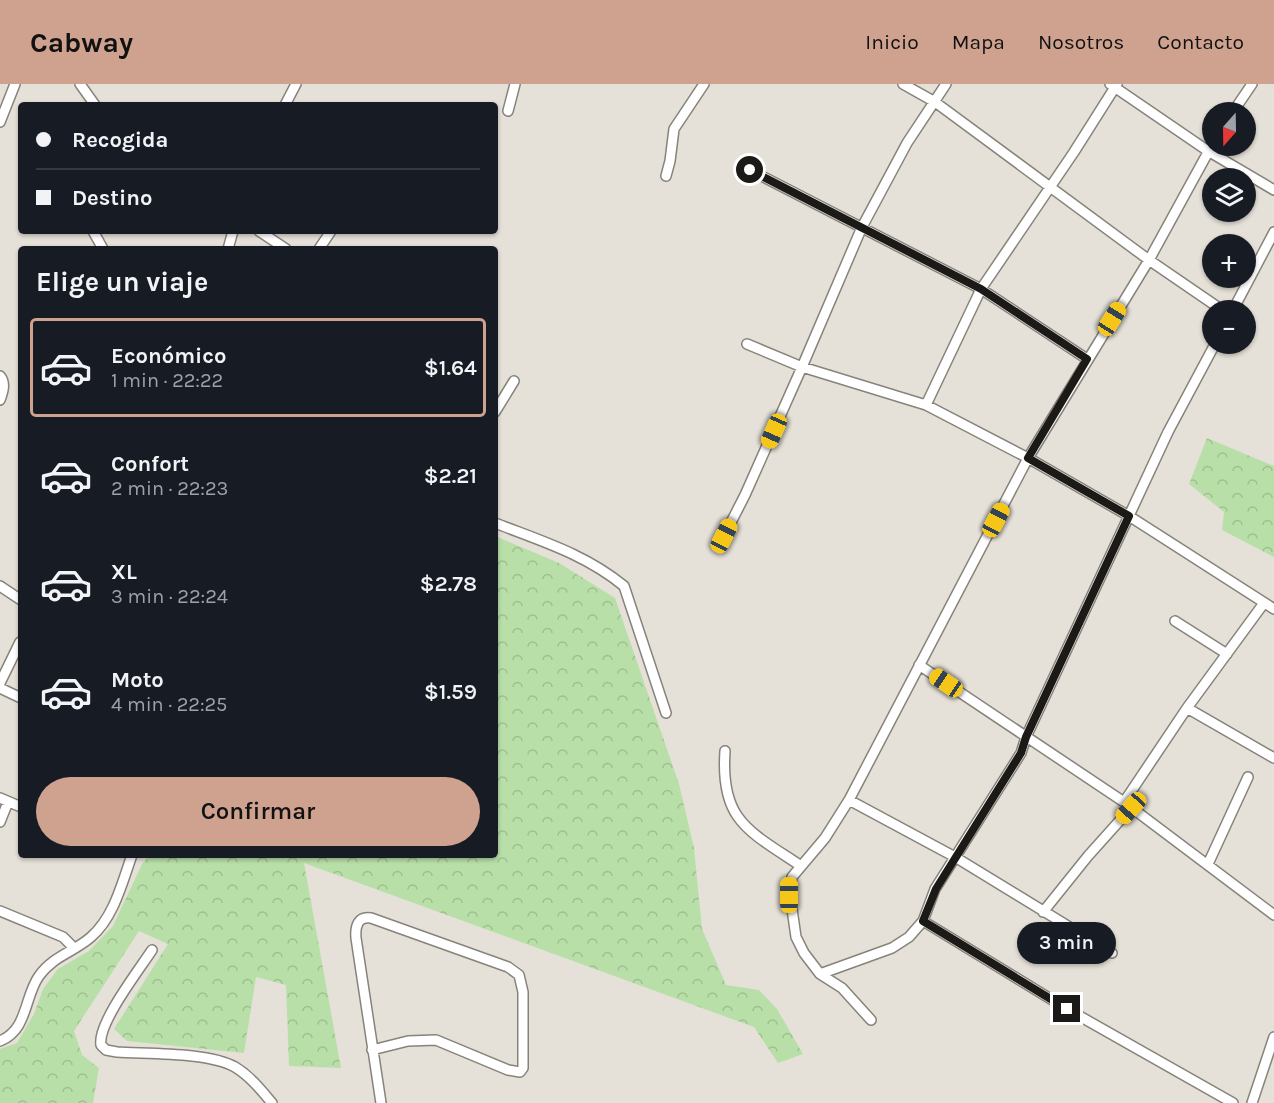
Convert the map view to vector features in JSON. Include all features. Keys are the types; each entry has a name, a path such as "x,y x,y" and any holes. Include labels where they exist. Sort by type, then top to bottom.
{"street":[{"path":"0,122 15,84"},
{"path":"80,84 92,102"},
{"path":"508,111 515,84"},
{"path":"666,176 674,129 704,84"},
{"path":"903,84 935,102 1149,260 1207,300"},
{"path":"724,536 745,495 862,227 907,143 946,84"},
{"path":"1240,102 1252,84"},
{"path":"286,102 293,85"},
{"path":"926,405 981,289 1050,187 1114,85 1202,143"},
{"path":"871,1020 842,988 820,974 804,953 796,937 789,882 825,838 849,800 1028,458 1149,260 1206,156"},
{"path":"1222,156 1274,190"},
{"path":"750,170 981,289 1087,359"},
{"path":"1238,300 1274,232"},
{"path":"264,234 282,246"},
{"path":"747,344 802,367 926,405 1028,458 1129,516 1274,609"},
{"path":"820,974 892,948 909,937 923,921 936,889 1021,753 1026,737 1168,432 1210,354"},
{"path":"0,376 3,380 3,387 0,400"},
{"path":"498,407 514,381"},
{"path":"498,524 558,545 610,575 624,586 666,713"},
{"path":"0,586 18,598"},
{"path":"1043,912 1128,805 1187,708 1264,603"},
{"path":"1175,621 1227,654"},
{"path":"18,646 0,685 18,696"},
{"path":"920,665 1128,805 1274,915"},
{"path":"1187,708 1274,758"},
{"path":"725,751 726,782 735,812 752,832 801,866"},
{"path":"1208,864 1248,777"},
{"path":"0,822 4,800 18,806"},
{"path":"849,800 955,857 1112,953"},
{"path":"0,1041 9,1038 23,1020 39,976 58,957 82,944 100,927 119,891 130,858"},
{"path":"0,911 63,938 73,947"},
{"path":"372,1050 408,1041 436,1041 508,1070 520,1072 523,1068 523,992 519,975 508,967 364,916 357,923 356,930 372,1050 381,1103"},
{"path":"923,921 1067,1009 1233,1103"},
{"path":"152,950 110,1015 102,1030 101,1045 106,1050 117,1052 193,1057 233,1066 245,1074 272,1103"},
{"path":"1252,1103 1274,1037"}],"green space":[{"path":"1207,438 1274,466 1274,557 1222,530 1224,512 1189,484"},
{"path":"498,537 559,563 615,598 679,784 694,848 702,929 726,985 759,990 777,1009 803,1054 778,1063 754,1027 304,863 341,1068 289,1066 286,985 256,977 244,1053 127,1041 114,1029 168,944 139,931 74,1031 82,1055 99,1068 93,1103 0,1103 0,1049 17,1043 34,1014 43,989 58,969 89,951 113,926 142,864 147,858 498,858"}],"route":[{"path":"750,170 981,289 1087,359 1028,458 1129,516 1026,737 1021,753 936,889 923,921 1067,1009"}]}
